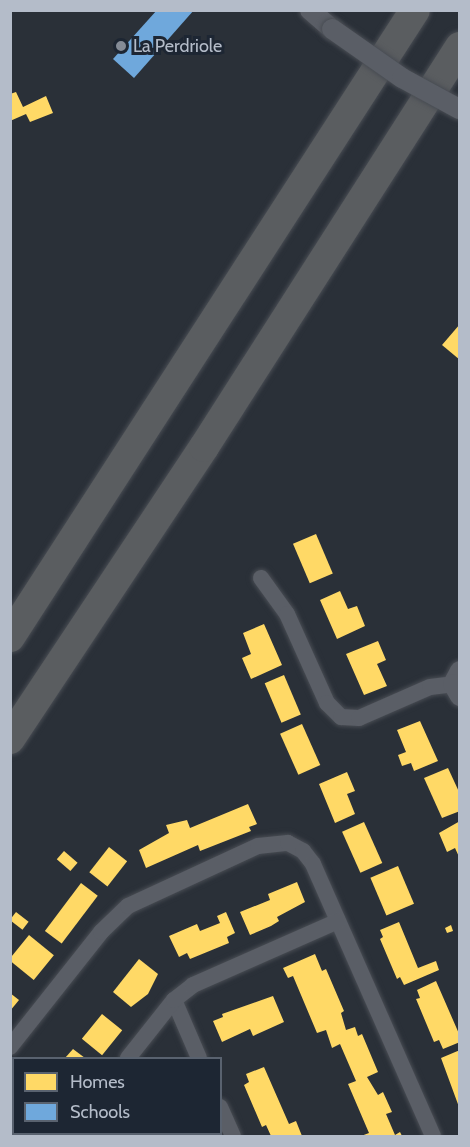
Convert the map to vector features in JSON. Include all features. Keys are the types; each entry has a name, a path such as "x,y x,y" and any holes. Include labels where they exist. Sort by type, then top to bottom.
{"highway":[{"path":"10,637 415,10"},
{"path":"10,739 204,447 459,47"}],"street":[{"path":"310,10 332,29 387,68 459,109"},
{"path":"261,578 287,614 327,703 341,717 359,718 430,687 457,684"},
{"path":"10,1047 118,914 148,895 258,846 281,842 303,852 313,864 433,1137"},
{"path":"130,1057 174,1000 205,978 338,921"},
{"path":"174,1000 198,1057"},
{"path":"222,1112 233,1137"}],"building: Homes":[{"path":"16,92 23,107 46,96 53,113 30,122 26,114 10,121 10,94"},
{"path":"460,324 460,360 442,345"},
{"path":"316,534 333,574 310,583 293,544"},
{"path":"340,591 348,609 357,606 365,626 337,639 320,600"},
{"path":"264,624 282,665 251,679 242,658 251,654 243,633"},
{"path":"378,641 386,660 377,664 387,686 364,695 346,654"},
{"path":"284,675 301,715 281,723 265,683"},
{"path":"420,721 438,761 414,771 411,763 402,766 398,755 406,752 397,730"},
{"path":"302,724 320,765 298,775 280,734"},
{"path":"448,768 460,794 460,811 442,818 424,778"},
{"path":"347,772 355,791 347,794 355,814 335,823 319,784"},
{"path":"248,804 257,824 249,827 251,831 200,851 198,845 146,868 139,850 169,833 166,825 187,820 190,828"},
{"path":"460,821 460,859 455,848 447,852 439,833"},
{"path":"364,822 382,863 360,873 342,832"},
{"path":"109,847 127,861 107,886 89,872"},
{"path":"64,851 78,863 70,871 57,859"},
{"path":"398,866 414,904 386,915 370,878"},
{"path":"297,882 305,902 277,917 279,921 271,926 250,935 240,912 270,900 268,894"},
{"path":"81,883 98,896 62,944 45,931"},
{"path":"16,912 29,922 22,930 10,920"},
{"path":"226,912 235,933 227,937 229,943 190,959 187,953 179,957 169,936 197,924 200,931 220,923 217,916"},
{"path":"399,922 418,968 436,961 439,970 404,985 400,977 397,979 380,939 383,937 380,930"},
{"path":"451,925 453,931 447,933 445,928"},
{"path":"29,935 54,955 34,980 10,961"},
{"path":"315,954 322,971 326,969 344,1011 341,1013 346,1030 355,1027 358,1036 362,1034 378,1072 367,1077 378,1095 383,1092 392,1112 386,1114 395,1135 400,1132 402,1136 361,1136 369,1133 348,1084 356,1081 340,1044 332,1048 326,1030 317,1033 293,976 288,978 283,968"},
{"path":"139,959 158,974 148,994 131,1007 113,992"},
{"path":"436,981 460,1036 460,1042 443,1049 439,1040 434,1042 416,999 420,998 417,990"},
{"path":"10,993 19,1000 10,1011"},
{"path":"273,996 284,1022 253,1036 250,1029 222,1042 213,1021 223,1017 222,1014"},
{"path":"102,1014 122,1030 102,1055 82,1039"},
{"path":"73,1049 84,1057 66,1057"},
{"path":"460,1050 459,1092 459,1107 441,1058"},
{"path":"264,1067 289,1124 296,1121 302,1136 271,1136 266,1125 262,1127 244,1085 249,1082 246,1074"}],"building: Schools":[{"path":"157,10 194,10 134,78 113,59"}],"place":[{"name":"La Perdriole","path":"121,46"}]}
